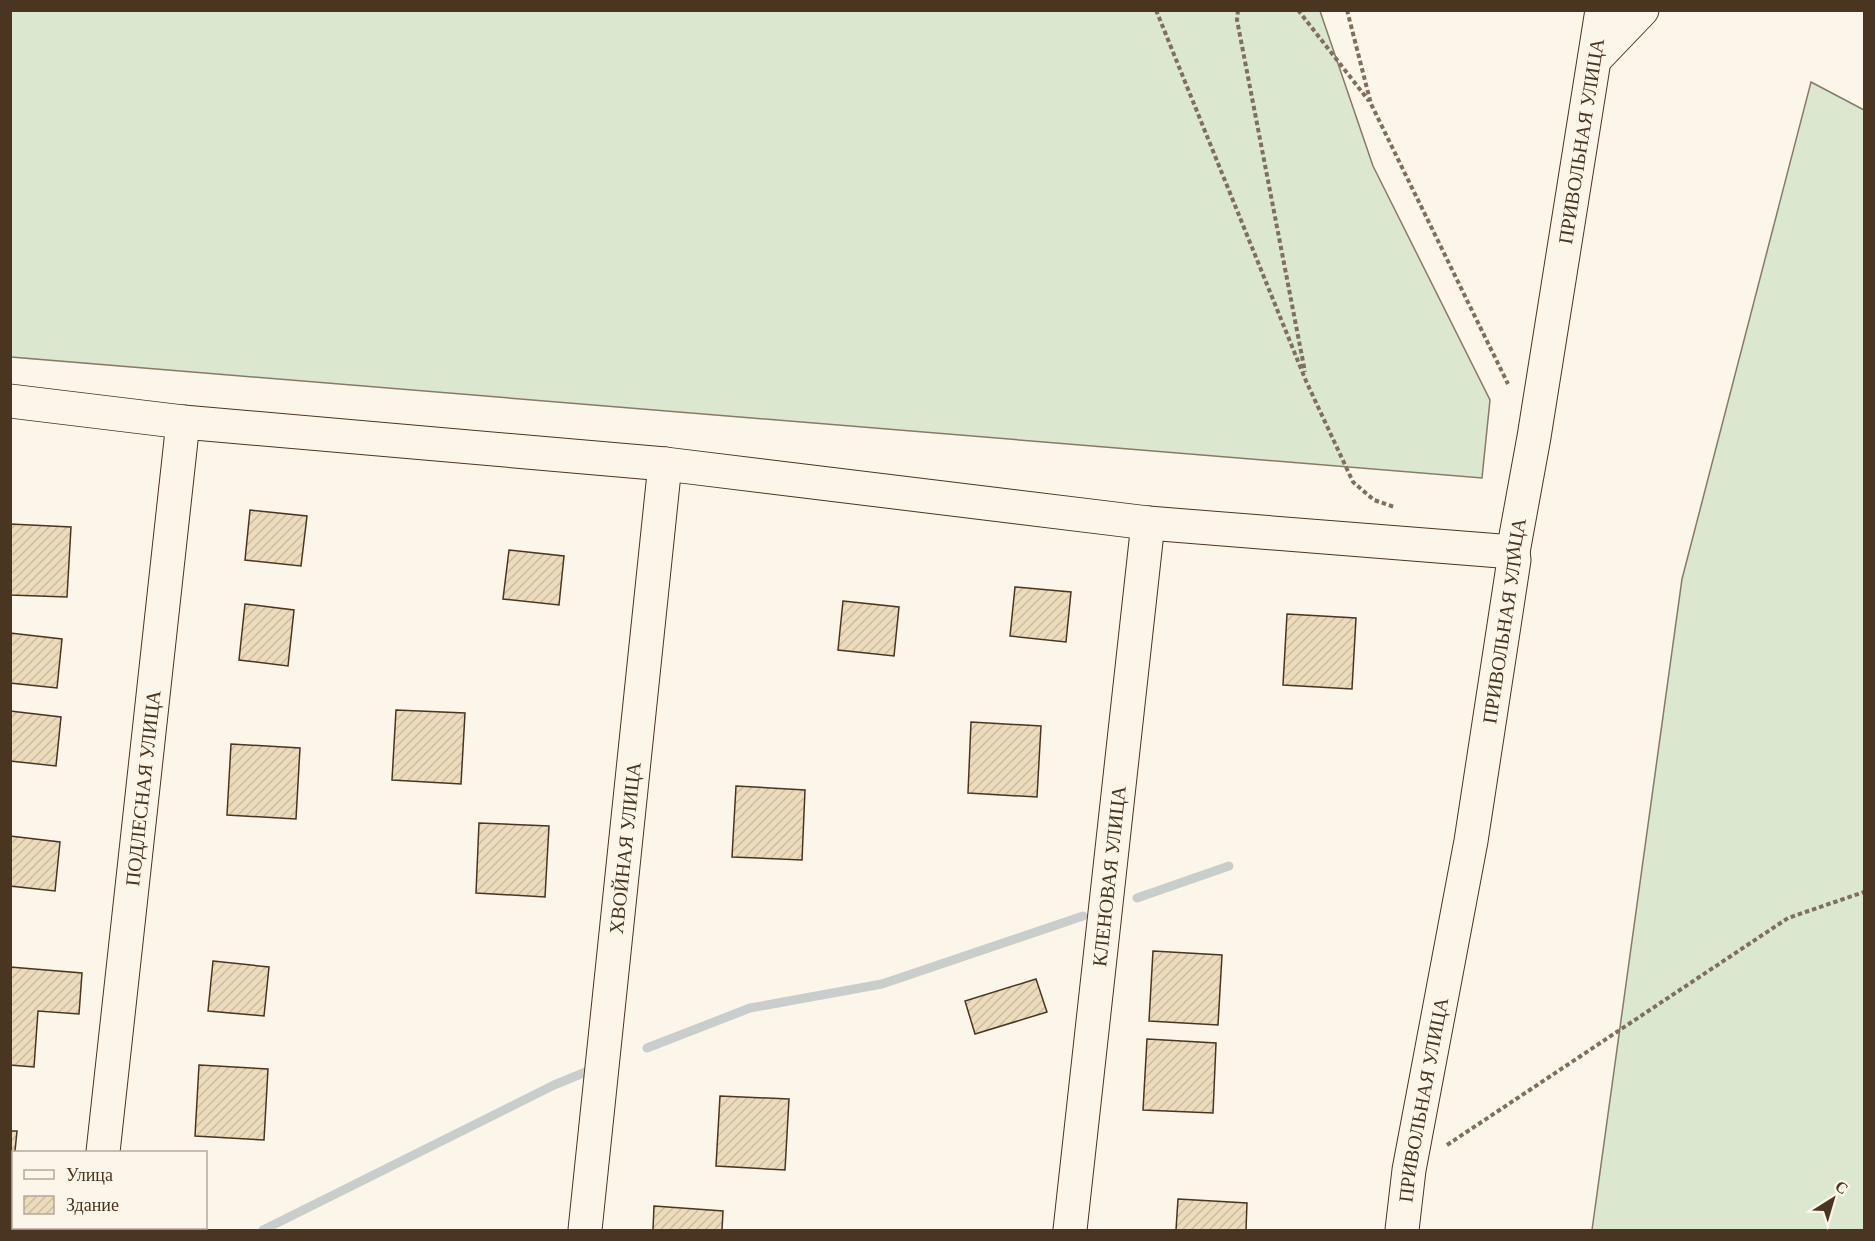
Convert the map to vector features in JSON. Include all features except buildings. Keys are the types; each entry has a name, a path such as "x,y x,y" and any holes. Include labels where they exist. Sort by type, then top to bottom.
{"street":[{"name":"ПРИВОЛЬНАЯ УЛИЦА","path":"1402,1230 1409,1170 1471,841 1514,560 1513,552 1534,436 1602,10"},
{"path":"1595,59 1642,10"},
{"path":"10,401 183,422 665,464 1148,524 1513,552"},
{"name":"ПОДЛЕСНАЯ УЛИЦА","path":"103,1151 183,422"},
{"name":"ХВОЙНАЯ УЛИЦА","path":"585,1230 665,464"},
{"name":"КЛЕНОВАЯ УЛИЦА","path":"1070,1230 1148,524"}],"path":[{"path":"1156,10 1306,381 1353,482 1374,500 1401,510"},
{"path":"1238,10 1237,20 1306,381"},
{"path":"1298,10 1371,104 1534,436"},
{"path":"1347,10 1371,104"},
{"path":"1409,1170 1788,918 1864,892"}],"green space":[{"path":"10,11 1320,11 1373,166 1490,400 1482,478 11,357"},
{"path":"1811,82 1864,110 1864,1230 1592,1230 1682,579"}],"waterway":[{"path":"1137,898 1229,866"},
{"path":"647,1048 750,1008 882,984 1083,916"},
{"path":"263,1230 554,1085 593,1069"}]}
